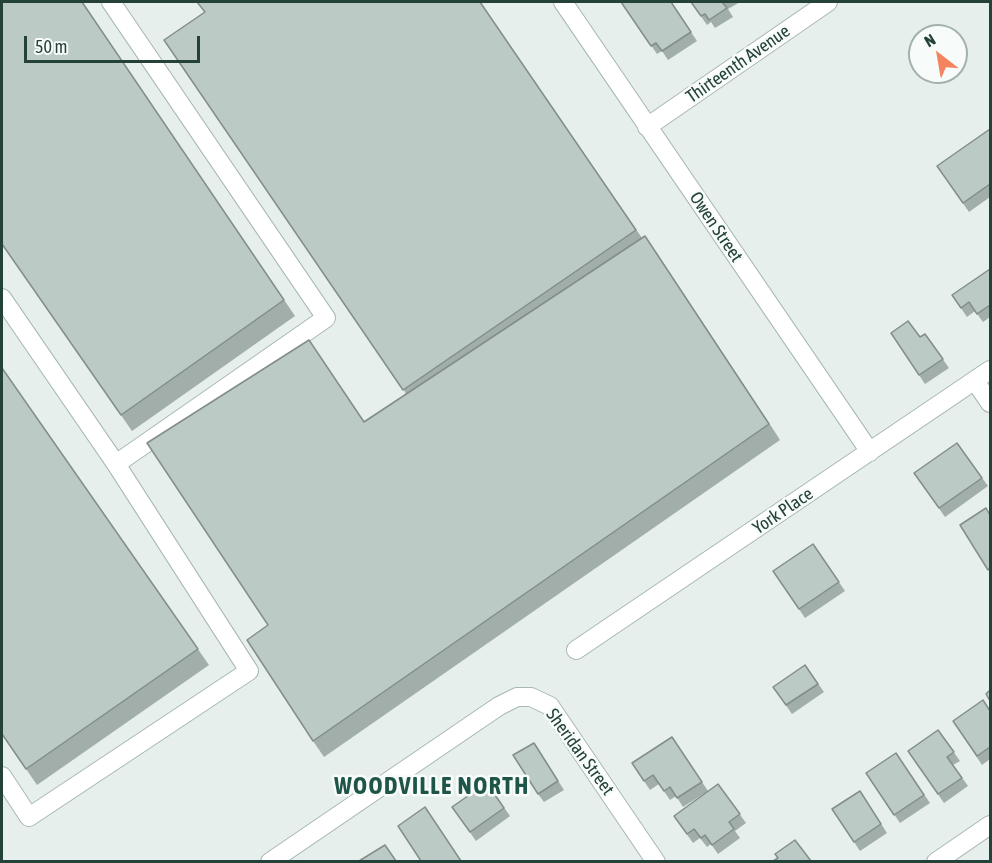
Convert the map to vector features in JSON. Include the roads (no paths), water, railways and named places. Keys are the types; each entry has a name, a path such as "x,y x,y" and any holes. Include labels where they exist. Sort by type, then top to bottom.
{"street":[{"path":"111,2 326,318 116,464"},
{"name":"Owen Street","path":"563,2 870,452"},
{"name":"Thirteenth Avenue","path":"647,127 828,2"},
{"path":"2,298 116,464 249,671 29,817 2,776"},
{"path":"983,376 990,403"},
{"name":"York Place","path":"576,650 983,376"},
{"name":"Sheridan Street","path":"270,861 499,706 517,697 531,697 550,706 656,861"},
{"path":"936,861 990,825"}],"district":[{"name":"WOODVILLE NORTH","path":"432,786"}]}
